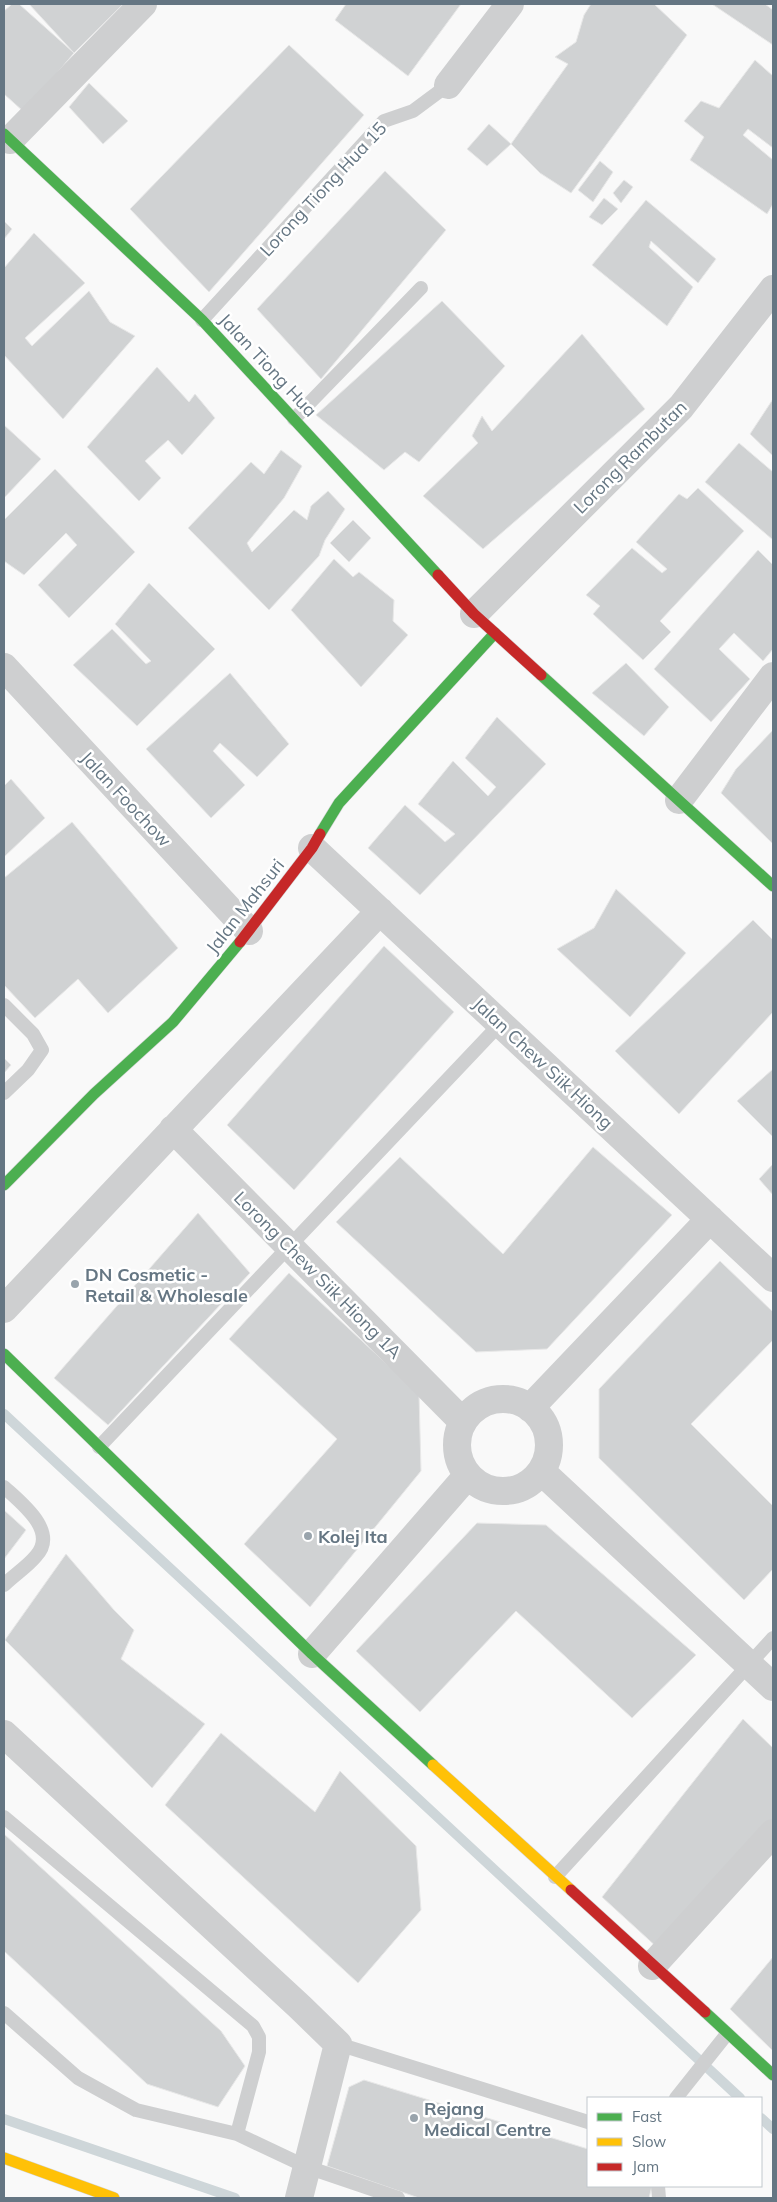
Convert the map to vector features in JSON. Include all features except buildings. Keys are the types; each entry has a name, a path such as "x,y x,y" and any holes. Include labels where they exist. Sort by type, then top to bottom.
{"street":[{"path":"7,137 143,4"},
{"name":"Lorong Tiong Hua 15","path":"448,85 510,4"},
{"name":"Jalan Tiong Hua","path":"7,137 202,320 474,614 773,886"},
{"name":"Lorong Rambutan","path":"474,614 681,407 770,298"},
{"name":"Jalan Mahsuri","path":"4,1185 94,1094 173,1022 248,931 312,848 339,803 495,633"},
{"name":"Jalan Foochow","path":"4,668 248,931"},
{"path":"679,800 773,676"},
{"name":"Jalan Chew Siik Hiong","path":"312,848 773,1278"},
{"path":"4,1309 380,911"},
{"name":"Lorong Chew Siik Hiong 1A","path":"173,1128 464,1422"},
{"path":"530,1408 710,1220"},
{"path":"4,1354 312,1654 773,2075"},
{"path":"501,1399 516,1401 530,1408 543,1425 549,1445 541,1471 531,1481 519,1488 506,1491 492,1490 479,1484 468,1475 460,1463 457,1449 458,1435 464,1422 473,1410 486,1402 501,1399"},
{"path":"541,1471 773,1688"},
{"path":"312,1654 468,1475"},
{"path":"6,1740 300,2007 338,2044 299,2198"},
{"path":"652,1966 773,1833"},
{"path":"4,2158 114,2198"}],"lane":[{"name":"Lorong Tiong Hua 15","path":"202,320 384,121 413,111 448,85"},
{"path":"294,418 421,288"},
{"path":"4,1005 33,1034 42,1050 28,1070 4,1093"},
{"path":"99,1447 500,1024"},
{"path":"4,1487 34,1517 41,1532 42,1540 41,1549 36,1556 4,1585"},
{"path":"555,1877 773,1638"},
{"path":"4,1817 253,2026 259,2037 259,2052 237,2134"},
{"path":"4,2013 78,2078 146,2114 237,2134 307,2167 398,2198"},
{"path":"677,2097 727,2034"},
{"path":"338,2044 587,2122"}],"waterway":[{"path":"4,1414 739,2097"},
{"path":"4,2119 235,2198"},
{"path":"762,2119 773,2129"}],"traffic: fast":[{"path":"4,134 202,320 438,575"},
{"path":"320,834 339,803 495,633"},
{"path":"541,675 773,886"},
{"path":"4,1185 94,1094 173,1022 240,942"},
{"path":"4,1354 312,1654 433,1765"},
{"path":"705,2012 773,2075"}],"traffic: slow":[{"path":"433,1765 571,1890"},
{"path":"4,2158 114,2198"}],"traffic: jam":[{"path":"438,575 474,614 541,675"},
{"path":"240,942 312,848 320,834"},
{"path":"571,1890 705,2012"}],"place":[{"name":"DN Cosmetic - Retail & Wholesale","path":"75,1284"},
{"name":"Kolej Ita","path":"308,1536"},
{"name":"Rejang Medical Centre","path":"414,2118"}]}
